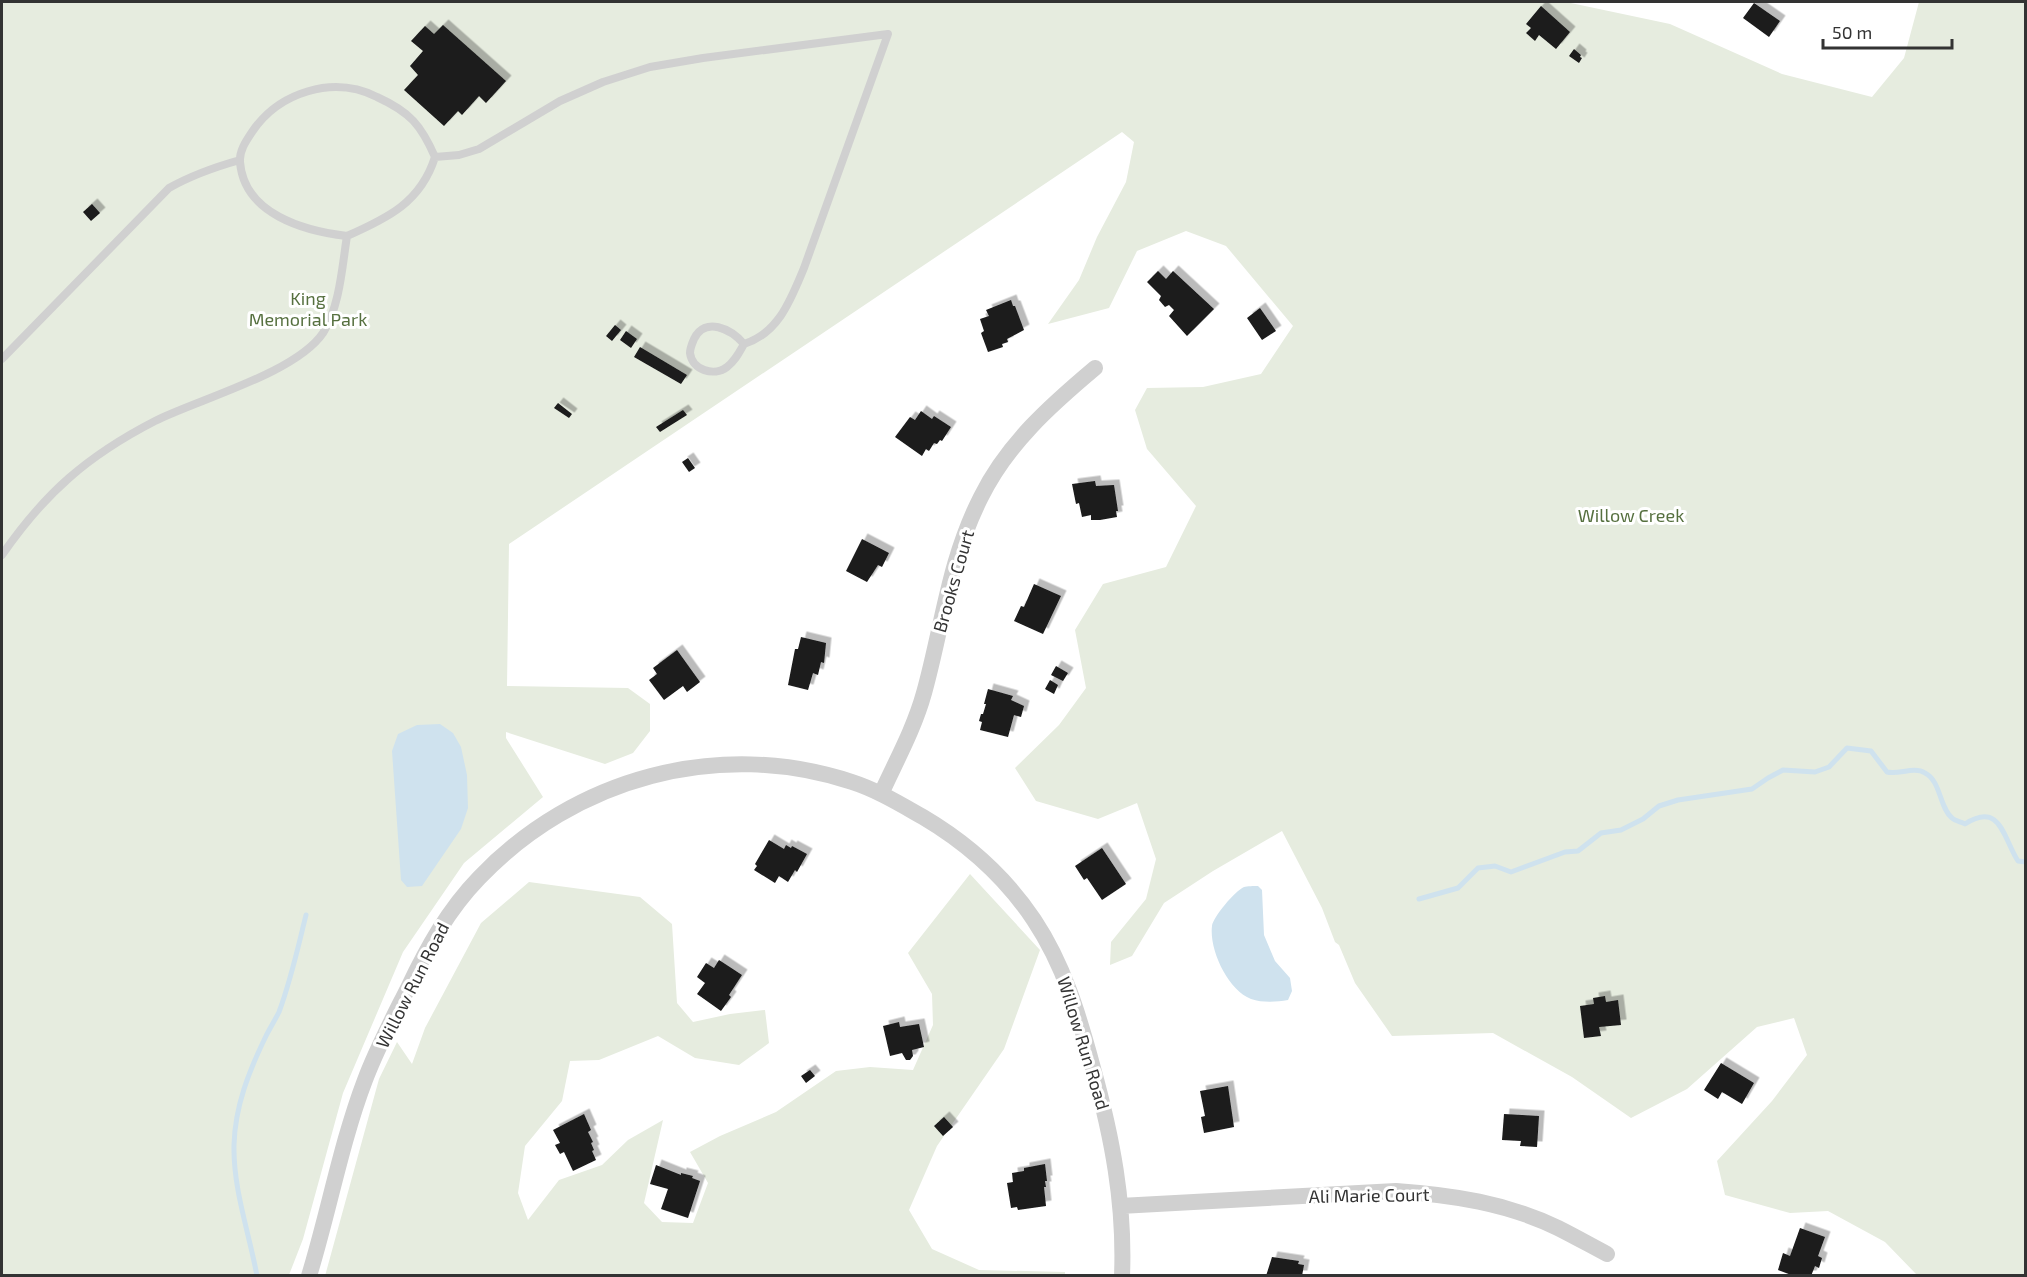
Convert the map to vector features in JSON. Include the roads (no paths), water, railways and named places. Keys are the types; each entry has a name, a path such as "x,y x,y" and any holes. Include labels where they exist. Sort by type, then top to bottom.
{"street":[{"name":"Brooks Court","path":"880,794 911,729 924,695 949,579 963,537 981,495 1017,442 1038,418 1095,368"},
{"name":"Willow Run Road","path":"309,1275 357,1104 382,1040 424,954 448,916 476,881 506,850 544,822 584,800 629,782 681,769 726,765 769,766 811,772 852,782 880,794 942,828 972,851 1005,883 1033,918 1055,954 1082,1024 1110,1131 1120,1206 1122,1275"},
{"name":"Ali Marie Court","path":"1120,1206 1396,1191 1440,1194 1482,1201 1521,1213 1556,1227 1606,1254"}],"lane":[{"path":"435,157 459,155 479,148 560,101 603,82 650,67 888,34 791,299 767,333 757,340 744,344 735,360 724,369 713,372 702,370 690,355 695,336 701,329 710,326 723,328 736,335 744,344"},
{"path":"324,88 350,88 372,94 391,103 408,114 425,134 435,157 430,175 417,193 382,219 347,236 305,228 270,211 246,186 240,160 244,144 270,112 286,100 304,92 324,88"},
{"path":"2,359 169,188 216,167 240,160"},
{"path":"2,555 41,504 74,472 113,445 156,421 285,365 307,350 323,333 333,310 347,236"}],"water":[{"path":"440,724 453,733 461,747 467,775 468,808 461,829 422,886 407,887 401,880 392,751 398,734 417,725"},
{"path":"1258,886 1262,890 1264,935 1275,961 1290,978 1292,991 1288,1000 1260,1001 1243,994 1228,978 1214,946 1212,926 1220,911 1240,889"}],"waterway":[{"path":"1419,899 1458,888 1478,868 1495,866 1511,872 1565,852 1578,851 1601,833 1621,830 1643,819 1659,806 1678,800 1752,789 1783,770 1815,772 1829,767 1847,748 1871,751 1887,772 1916,770 1925,773 1934,782 1952,818 1965,824 1977,818 1986,817 1994,820 2004,833 2018,861 2026,862"},
{"path":"257,1276 236,1178 234,1145 237,1116 254,1062 279,1012 306,915"}],"park label":[{"name":"King Memorial Park","path":"308,308"},
{"name":"Willow Creek","path":"1631,515"}]}
